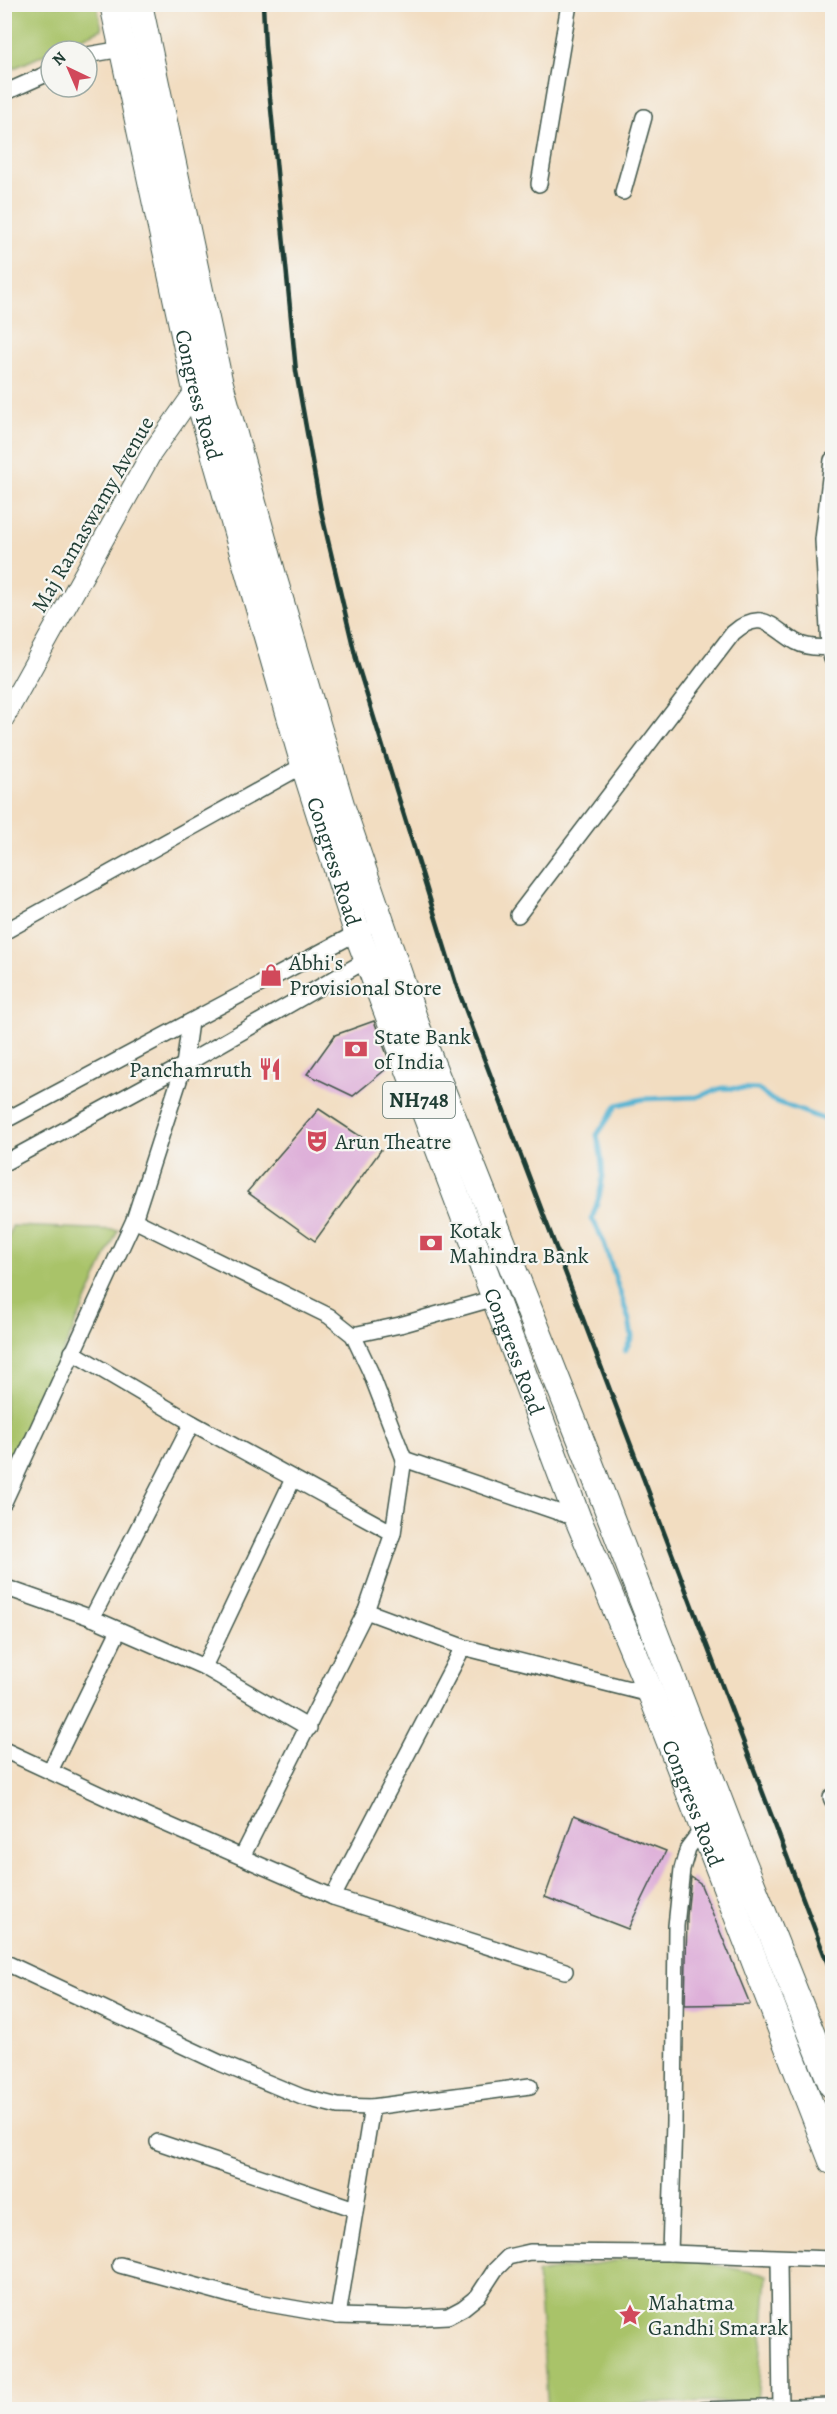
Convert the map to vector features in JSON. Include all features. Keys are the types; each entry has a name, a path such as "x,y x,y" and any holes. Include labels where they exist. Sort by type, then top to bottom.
{"highway":[{"name":"Congress Road","path":"113,4 135,47 219,380 311,709 342,808 417,1027 832,2085"},
{"name":"Congress Road","path":"139,4 135,47 196,390 304,765 357,932 578,1519 652,1696 832,2161"}],"street":[{"path":"539,184 569,4"},
{"path":"99,53 135,47"},
{"path":"4,93 39,77"},
{"path":"623,192 644,117"},
{"path":"196,390 219,380"},
{"name":"Maj Ramaswamy Avenue","path":"4,718 151,454 196,390"},
{"path":"518,915 733,633 743,624 756,621 768,623 796,642 831,653 823,540 832,460"},
{"path":"4,932 304,765"},
{"path":"4,1121 357,932 382,921"},
{"path":"4,1163 391,948"},
{"path":"4,1502 134,1220 184,1065 190,1022"},
{"path":"134,1220 329,1316 353,1335 370,1371 404,1459 393,1533 366,1611 242,1857"},
{"path":"353,1335 400,1325 495,1298"},
{"path":"72,1352 192,1423 393,1533"},
{"path":"92,1618 192,1423"},
{"path":"404,1459 578,1519"},
{"path":"204,1667 293,1479"},
{"path":"4,1587 92,1618 204,1667 309,1728"},
{"path":"366,1611 463,1647 652,1696 679,1693"},
{"path":"50,1771 119,1630"},
{"path":"333,1897 463,1647"},
{"path":"4,1750 333,1897 565,1971"},
{"path":"670,2253 676,1926 682,1869 688,1848 703,1828"},
{"path":"4,1962 220,2063 302,2097 338,2106 372,2107 530,2086"},
{"path":"338,2316 372,2107"},
{"path":"158,2142 355,2209"},
{"path":"120,2265 252,2301 338,2316 408,2318 448,2316 478,2296 495,2270 508,2257 530,2252 670,2253 779,2259 832,2259"},
{"path":"779,2259 781,2408"},
{"path":"702,2409 832,2406"}],"green space":[{"path":"5,4 97,5 102,29 79,39 39,39 39,57 5,72"},
{"path":"12,1226 118,1230 5,1481 4,1253"},
{"path":"659,2254 767,2275 757,2402 637,2403 601,2409 548,2409 537,2273"}],"building":[{"name":"State Bank of India","path":"374,1021 391,1065 353,1096 307,1074 335,1035"},
{"path":"319,1109 381,1150 315,1241 247,1192"},
{"path":"574,1815 666,1851 628,1929 545,1897"},
{"path":"691,1877 700,1883 750,2004 685,2005 687,1916"}],"waterway":[{"path":"625,1351 632,1337 629,1320 603,1240 592,1218 602,1177 597,1135 617,1105 643,1099 697,1097 722,1088 758,1089 772,1100 823,1119 832,1126"}],"railway":[{"path":"263,4 296,371 321,511 357,663 457,987 832,1975"}],"place":[{"name":"Abhi's Provisional Store","path":"271,975"},
{"name":"State Bank of India","path":"356,1049"},
{"name":"Panchamruth","path":"270,1069"},
{"name":"Arun Theatre","path":"317,1141"},
{"name":"Kotak Mahindra Bank","path":"431,1243"},
{"name":"Mahatma Gandhi Smarak","path":"630,2315"}]}
